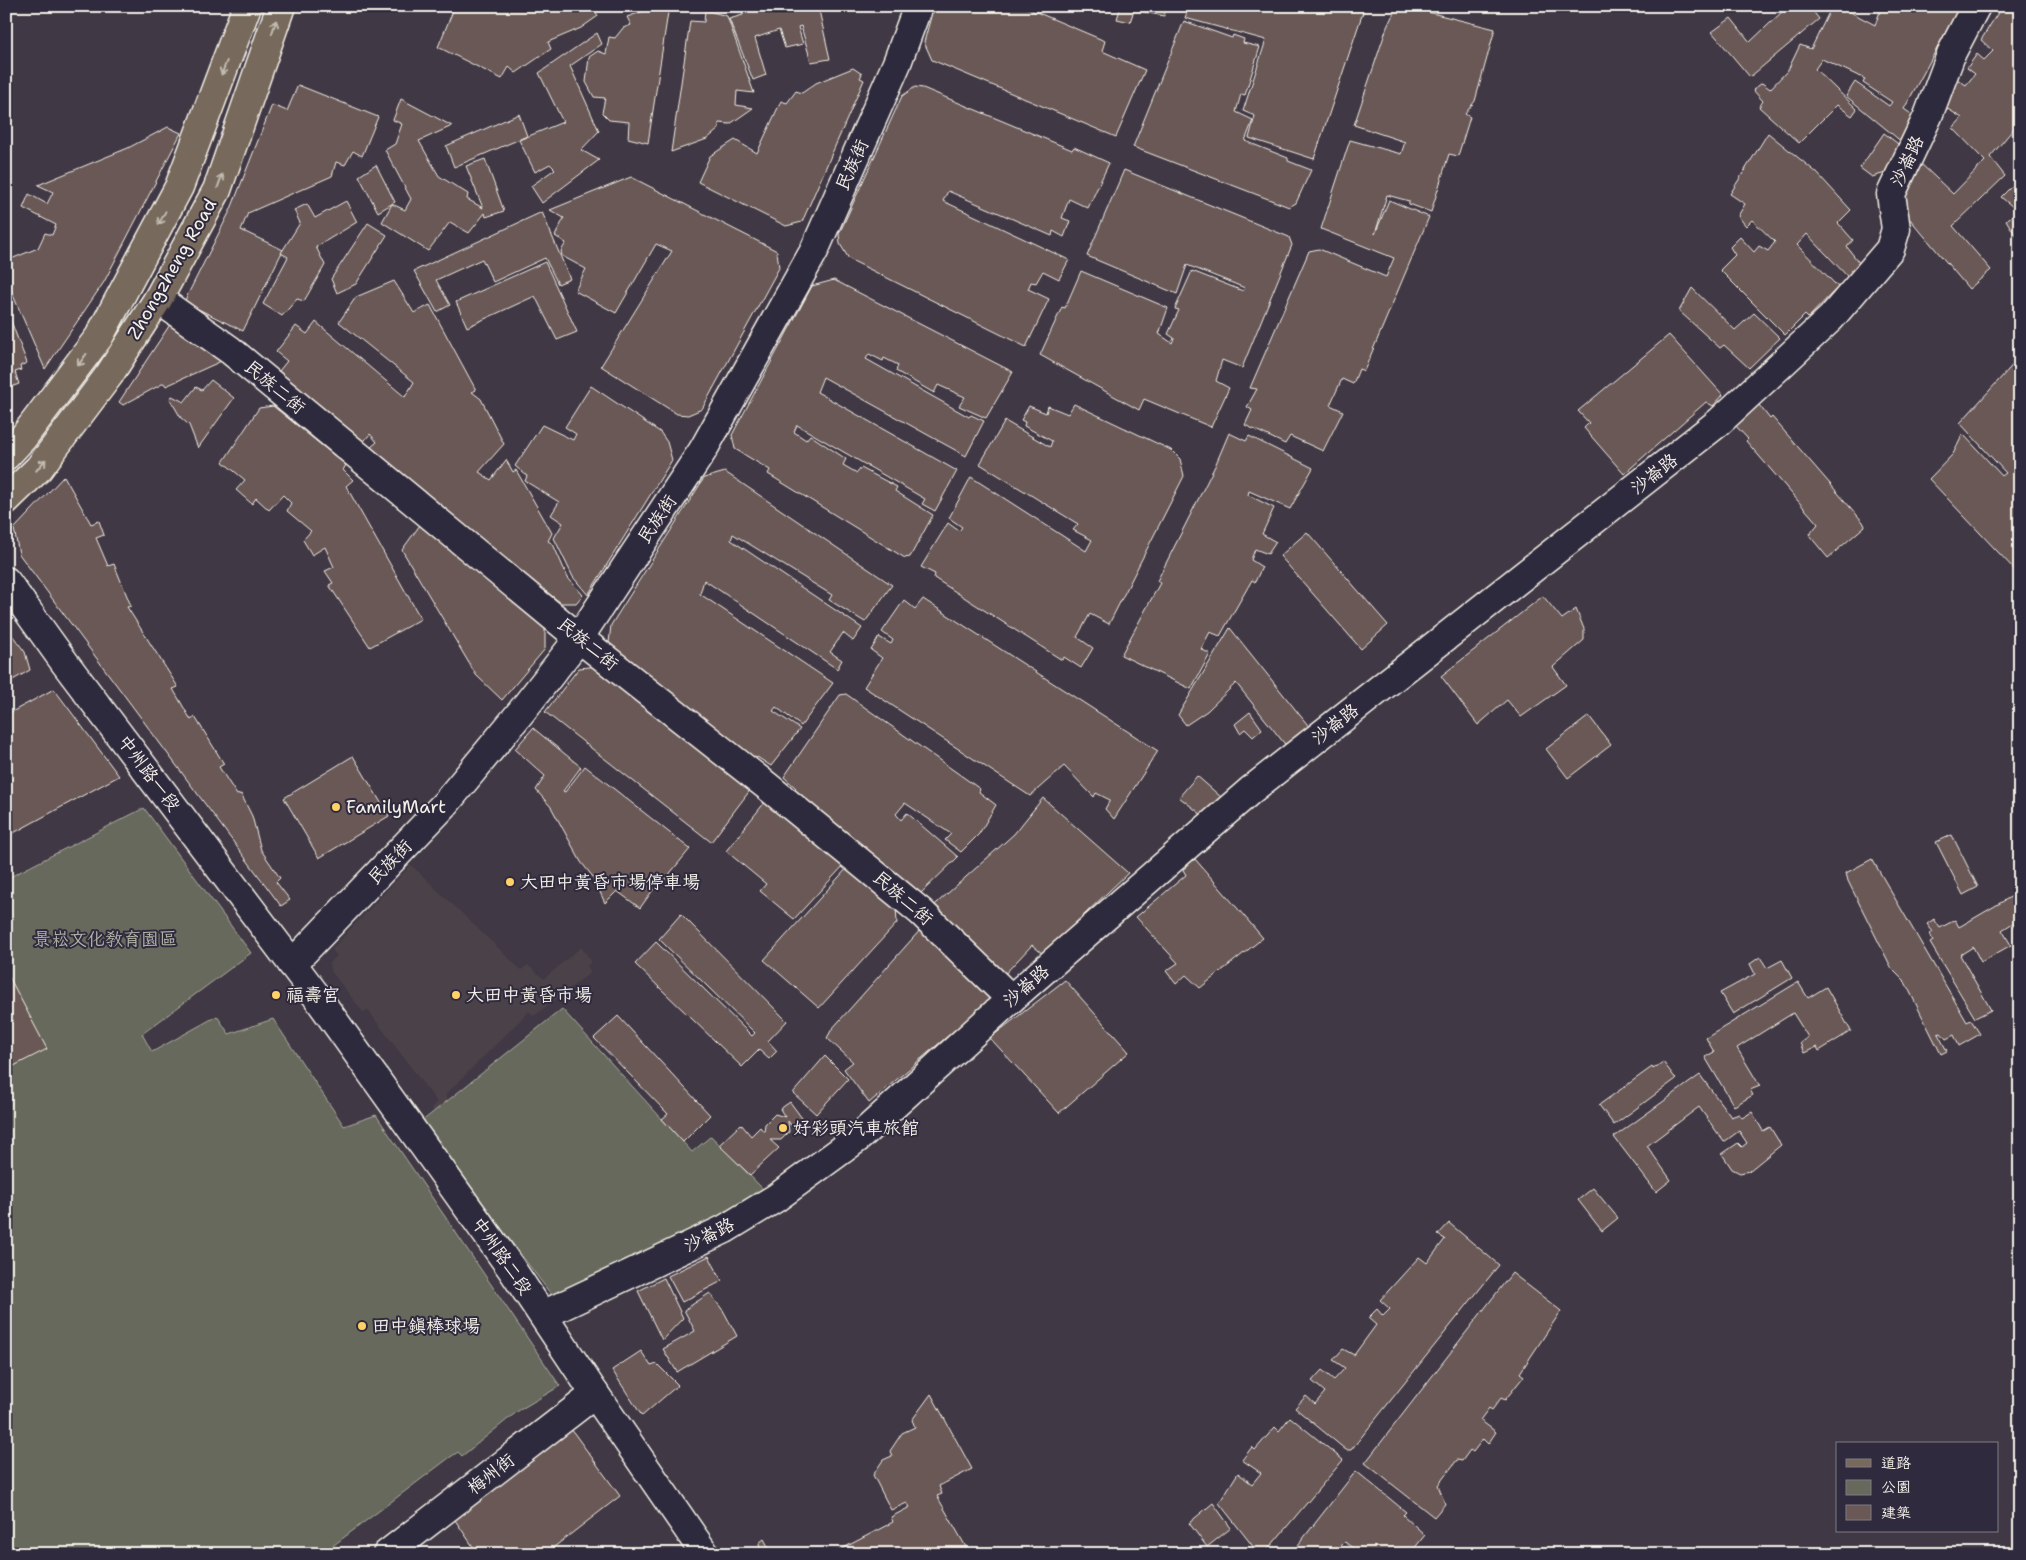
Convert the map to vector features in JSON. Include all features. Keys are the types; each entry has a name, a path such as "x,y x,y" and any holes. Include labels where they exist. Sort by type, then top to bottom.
{"main road":[{"name":"Zhongzheng Road","path":"6,456 22,439 99,337 174,196 247,6"},
{"name":"Zhongzheng Road","path":"6,500 38,468 97,391 158,299 217,190 281,6"}],"street":[{"name":"民族街","path":"292,964 445,804 521,712 579,638 703,450 814,251 897,63 918,6"},
{"name":"沙崙路","path":"543,1315 725,1229 776,1198 858,1138 1011,999 1251,790 1719,422 1831,318 1890,249 1896,229 1891,194 1928,116 1952,52 1976,6"},
{"name":"民族二街","path":"158,299 230,350 579,638 768,786 921,912 1011,999"},
{"name":"中州路一段","path":"6,581 292,964"},
{"name":"中州路二段","path":"292,964 512,1268 595,1394 705,1554"},
{"name":"梅州街","path":"387,1554 595,1394"}],"shaded area":[{"name":"大田中黃昏市場","path":"411,865 521,970 528,965 544,979 581,947 591,961 587,966 591,972 534,1016 529,1011 445,1095 460,1116 447,1127 431,1108 437,1102 368,1010 363,1012 331,971 329,963 337,956 332,949"}],"green space":[{"name":"景崧文化教育園區","path":"144,808 251,953 142,1034 152,1052 217,1016 229,1034 273,1019 344,1126 376,1115 560,1386 518,1411 462,1456 458,1452 449,1458 322,1554 6,1554 6,879"},
{"path":"562,1009 692,1152 711,1136 765,1191 731,1213 553,1297 421,1122"}],"building":[{"path":"455,6 593,6 598,16 581,28 548,42 551,49 516,73 509,67 502,79 438,47"},
{"path":"658,6 669,6 648,143 628,138 629,122 609,120 602,113 605,98 594,97 586,82 589,57 598,51 606,54 609,37 615,38 623,28 631,25 627,17"},
{"path":"741,6 818,6 830,59 811,62 801,26 798,27 803,44 785,48 779,30 755,38 766,75 753,80 729,19 743,15"},
{"path":"934,6 1022,6 1105,41 1102,51 1145,70 1116,137 932,60 924,42"},
{"path":"1121,6 1167,6 1164,16 1134,10 1130,22 1117,19"},
{"path":"1189,6 1363,6 1363,12 1314,159 1249,138 1255,116 1243,111 1266,40 1185,18"},
{"path":"1397,6 1404,6 1495,29 1475,101 1465,114 1470,117 1458,156 1449,154 1431,212 1409,204 1409,201 1387,195 1375,234 1389,200 1429,217 1364,371 1359,369 1353,384 1342,379 1330,405 1343,411 1323,451 1290,436 1285,444 1245,425 1252,410 1247,407 1257,389 1250,388 1309,251 1319,249 1386,277 1394,258 1321,229 1350,140 1401,154 1405,142 1354,125 1387,27"},
{"path":"1782,6 1809,6 1819,19 1750,77 1712,32 1731,18 1750,42 1784,10"},
{"path":"1832,6 1839,6 1875,25 1882,6 1960,6 1904,109 1914,116 1903,143 1846,96 1855,82 1889,106 1892,102 1863,83 1865,79 1822,59 1815,69 1857,109 1852,116 1837,105 1799,143 1759,107 1763,101 1753,90 1762,83 1770,89 1788,70 1800,45 1811,49"},
{"path":"2002,6 2020,6 2020,128 2016,126 1990,157 2005,176 1953,226 1991,270 1969,289 1909,218 1905,204 1908,185 1919,162 1953,194 1985,161 1953,128 1962,118 1943,106 1957,79 1966,85 1975,74 1967,68 1977,54 1984,60 1993,51 1981,40"},
{"path":"705,10 727,16 754,93 737,91 736,105 753,108 730,124 719,123 719,129 707,139 671,152 690,21 704,22"},
{"path":"1184,21 1232,38 1233,35 1244,39 1243,43 1260,47 1245,95 1241,94 1236,112 1253,120 1245,141 1288,158 1288,161 1311,170 1296,203 1289,207 1133,147"},
{"path":"597,33 602,44 570,66 599,131 581,150 599,160 542,203 531,186 555,169 550,164 535,172 519,140 563,122 539,73"},
{"path":"853,68 862,74 860,78 864,80 802,222 786,226 698,182 710,156 735,140 757,153 781,101 787,103 796,91 802,93 816,83"},
{"path":"298,85 378,117 362,156 353,151 345,165 336,162 332,176 248,213 241,230 283,250 243,331 184,302 231,209 272,105 287,111"},
{"path":"915,87 923,88 1072,150 1074,147 1109,163 1088,208 1069,199 1062,218 1070,221 1064,237 1053,231 1052,236 948,191 943,201 1069,260 1059,279 1043,271 1036,283 1031,282 1028,289 1049,299 1026,347 849,259 840,244 839,234 902,96"},
{"path":"401,99 452,126 419,141 439,176 468,194 467,199 483,208 466,166 485,159 504,211 486,217 485,213 469,233 450,222 428,251 382,222 392,204 405,210 411,199 385,150 395,144 402,124 393,120"},
{"path":"519,114 527,136 454,167 446,146"},
{"path":"168,127 181,133 104,282 45,369 6,279 6,261 38,248 45,233 52,235 56,225 23,208 29,194 47,204 53,192 38,185 128,148"},
{"path":"1768,133 1817,173 1851,210 1838,223 1853,240 1847,247 1860,264 1848,277 1807,234 1797,245 1838,287 1808,318 1805,315 1785,335 1720,270 1735,255 1730,247 1740,237 1754,252 1759,246 1768,251 1775,242 1752,220 1746,226 1738,216 1745,204 1730,194"},
{"path":"1884,133 1902,147 1889,172 1872,177 1860,168"},
{"path":"376,165 395,202 378,212 359,176"},
{"path":"1124,170 1289,237 1292,245 1242,368 1222,360 1216,381 1229,388 1211,427 1144,399 1139,410 1040,355 1062,307 1065,308 1081,271 1168,308 1159,334 1172,343 1174,338 1168,334 1179,310 1175,309 1192,271 1243,291 1245,288 1187,265 1177,294 1087,256"},
{"path":"631,177 777,251 779,268 702,409 688,415 677,414 601,366 672,251 656,244 616,313 575,291 586,269 562,256 561,251 566,243 555,236 564,218 550,210"},
{"path":"2020,178 2020,213 2001,197"},
{"path":"346,201 357,222 316,247 325,265 304,301 297,299 282,316 263,304 288,257 281,253 300,223 294,210 307,204 315,218"},
{"path":"542,212 570,279 558,284 545,258 493,282 482,259 436,280 450,305 437,312 414,271"},
{"path":"2018,212 2020,216 2018,239 2006,220"},
{"path":"368,223 387,235 356,284 337,293 331,279"},
{"path":"545,262 577,332 557,340 535,296 467,327 456,302"},
{"path":"834,280 1013,372 986,418 959,406 965,397 938,385 934,393 896,371 898,365 884,358 883,361 869,354 866,359 969,417 971,415 984,421 966,456 823,377 817,392 957,471 935,511 922,504 925,499 797,425 794,432 806,440 810,435 846,459 843,465 857,473 861,468 897,487 895,491 933,515 910,557 905,558 768,474 770,470 735,449 732,435 812,286"},
{"path":"394,281 414,313 430,305 476,390 472,392 481,399 504,444 479,472 491,480 506,460 513,472 516,470 552,533 548,541 553,544 568,578 583,595 576,603 561,603 514,567 370,448 377,442 370,434 361,445 275,376 287,361 276,352 296,326 307,334 316,322 405,397 414,382 339,322 356,297"},
{"path":"1692,288 1735,330 1754,313 1780,338 1749,368 1724,345 1720,348 1679,311"},
{"path":"6,308 27,363 20,366 21,370 15,372 19,384 6,389"},
{"path":"173,320 226,359 166,386 164,383 123,405 119,402"},
{"path":"1669,335 1723,395 1713,406 1706,402 1624,474 1584,428 1589,423 1578,411"},
{"path":"2018,359 2020,362 2020,566 2015,570 1929,479 1953,454 1963,434 2002,476 2006,473 1960,423"},
{"path":"211,380 234,398 198,448 189,425 181,418 170,399 172,396 184,402 196,387 202,390"},
{"path":"591,386 660,432 667,442 672,460 588,595 573,577 554,538 563,523 551,515 559,502 525,481 527,476 515,466 542,425 573,440 576,434 565,427"},
{"path":"1074,404 1171,450 1180,459 1184,476 1109,624 1090,614 1077,637 1093,648 1081,668 1064,657 1062,660 934,578 935,574 921,567 948,523 959,531 962,527 949,518 971,477 1086,551 1092,540 1073,530 1078,524 980,464 1005,421 1050,447 1052,441 1024,426 1025,422 1021,420 1029,406 1046,413 1048,406 1068,414"},
{"path":"1759,405 1770,419 1772,417 1865,526 1828,558 1809,535 1818,524 1746,441 1748,439 1735,425"},
{"path":"273,406 346,465 343,470 353,480 346,486 421,619 370,647 329,585 333,583 325,571 334,567 325,547 312,555 303,540 311,531 287,511 291,503 283,495 269,510 256,498 252,504 236,490 245,480 223,462 259,408"},
{"path":"1229,433 1246,441 1249,436 1313,468 1290,509 1249,491 1248,495 1274,508 1262,534 1276,542 1268,554 1255,549 1251,560 1262,567 1255,582 1252,580 1220,636 1210,632 1201,649 1210,654 1191,689 1121,655 1160,583 1157,581 1215,466"},
{"path":"725,472 892,585 865,622 829,600 832,595 733,534 731,540 862,628 853,641 843,633 830,652 842,660 837,669 704,580 700,594 833,683 801,726 776,707 773,711 800,729 771,766 757,757 754,762 609,643 611,625 704,478"},
{"path":"64,476 91,524 99,521 104,535 96,538 108,566 114,564 131,606 127,607 178,687 173,689 191,720 195,717 224,764 219,767 237,795 241,794 252,816 261,850 280,878 276,882 290,900 281,906 19,554 14,529"},
{"path":"420,525 545,627 545,649 502,700 476,675 402,550"},
{"path":"1307,532 1388,625 1361,649 1280,556"},
{"path":"1543,596 1562,619 1576,609 1584,629 1584,640 1553,667 1566,685 1521,717 1507,700 1478,725 1441,676"},
{"path":"923,599 1158,751 1114,819 1105,809 1110,800 1096,793 1094,797 1064,766 1030,796 864,687 882,658 871,650 879,637 891,644 893,640 882,632 904,600 915,609"},
{"path":"6,627 25,652 30,670 6,684"},
{"path":"1230,628 1311,729 1288,748 1236,683 1207,711 1186,725 1178,715"},
{"path":"599,666 751,789 711,842 545,712 579,668"},
{"path":"54,689 119,776 6,837 6,715"},
{"path":"846,694 980,789 979,792 996,805 979,834 961,852 945,840 951,834 905,803 896,814 901,820 907,813 958,857 920,894 791,792 796,788 784,777 840,695"},
{"path":"1250,712 1262,729 1253,737 1245,729 1240,733 1235,724"},
{"path":"1589,716 1611,745 1568,778 1546,749"},
{"path":"533,728 581,767 563,791 565,792 585,766 690,849 662,883 658,883 640,908 617,891 605,903 593,877 581,862 551,807 536,790 545,776 515,749"},
{"name":"FamilyMart","path":"353,756 389,816 319,858 284,798"},
{"path":"1197,776 1221,797 1202,815 1179,797"},
{"path":"1043,798 1128,873 1043,954 1032,945 1002,977 928,911 1014,834"},
{"path":"765,802 844,865 794,919 760,891 766,884 726,851"},
{"path":"1952,835 1978,887 1963,895 1936,842"},
{"path":"1195,859 1263,938 1200,988 1186,975 1176,984 1166,971 1178,963 1136,917 1186,875 1182,868"},
{"path":"1872,859 1967,1022 1971,1020 1980,1034 1959,1046 1954,1035 1946,1039 1941,1033 1938,1034 1947,1051 1941,1054 1905,982 1892,969 1848,881 1846,873"},
{"path":"848,867 896,906 897,923 819,1008 764,960"},
{"path":"2019,892 2020,934 2013,923 2002,930 2011,945 1981,962 1973,947 1960,955 1991,1010 1975,1018 1930,943 1933,941 1930,934 1933,932 1927,924 1934,919 1940,928 1955,920 1959,927"},
{"path":"681,914 787,1021 768,1041 777,1051 769,1059 759,1050 742,1067 635,964 656,942 752,1036 755,1033 659,939"},
{"path":"921,929 995,996 869,1103 844,1069 853,1062 827,1038 832,1029"},
{"path":"1760,957 1767,968 1782,960 1792,978 1733,1014 1720,993 1755,974 1750,964"},
{"path":"6,971 47,1049 6,1070"},
{"path":"1065,980 1129,1052 1059,1113 990,1038"},
{"path":"1798,982 1808,998 1826,987 1851,1031 1819,1051 1817,1047 1804,1053 1800,1043 1808,1037 1793,1013 1737,1048 1760,1086 1750,1090 1753,1095 1734,1106 1705,1057 1714,1052 1706,1038"},
{"path":"618,1016 710,1115 683,1142 662,1119 668,1114 594,1038"},
{"path":"825,1056 848,1079 816,1114 793,1093"},
{"path":"1663,1062 1676,1079 1614,1125 1599,1105 1652,1067 1653,1069"},
{"path":"1700,1075 1731,1117 1739,1114 1742,1118 1752,1112 1763,1131 1770,1127 1781,1145 1749,1171 1740,1173 1732,1169 1722,1154 1738,1143 1742,1147 1747,1143 1739,1131 1724,1142 1699,1107 1647,1146 1671,1180 1656,1192 1614,1137"},
{"path":"790,1102 807,1125 796,1132 788,1121 789,1132 781,1140 770,1140 779,1148 750,1175 719,1145 741,1124 751,1136 760,1127 764,1132 765,1124 775,1114 785,1117 780,1109"},
{"path":"1593,1188 1618,1218 1602,1231 1578,1200"},
{"path":"1449,1223 1499,1265 1351,1450 1346,1450 1295,1408 1306,1396 1315,1404 1325,1392 1312,1381 1322,1370 1334,1380 1345,1368 1333,1360 1343,1349 1354,1355 1376,1325 1368,1318 1377,1309 1383,1316 1390,1309 1380,1300 1419,1257 1427,1263 1445,1239 1438,1235"},
{"path":"709,1256 722,1281 682,1302 668,1276"},
{"path":"1512,1273 1561,1311 1520,1373 1524,1376 1505,1400 1501,1398 1492,1410 1489,1408 1480,1420 1496,1432 1488,1444 1483,1439 1473,1452 1470,1450 1462,1461 1457,1460 1438,1485 1445,1504 1434,1517 1365,1463"},
{"path":"664,1278 683,1318 662,1340 638,1291"},
{"path":"710,1293 724,1312 737,1336 677,1372 663,1349 695,1331 684,1310"},
{"path":"641,1351 651,1366 657,1364 678,1385 642,1416 612,1370"},
{"path":"931,1394 972,1469 939,1486 942,1494 937,1496 970,1554 832,1554 893,1522 891,1517 910,1507 907,1503 891,1510 873,1475 883,1460 892,1456 890,1451 902,1433 915,1427 912,1420"},
{"path":"1290,1417 1343,1460 1264,1554 1259,1554 1219,1503 1238,1473 1252,1484 1261,1473 1242,1460 1252,1447 1255,1450 1275,1427 1279,1431"},
{"path":"571,1429 620,1496 545,1554 478,1554 453,1517"},
{"path":"1356,1471 1406,1512 1403,1515 1425,1535 1413,1550 1418,1554 1360,1554 1345,1542 1339,1548 1344,1554 1291,1554"},
{"path":"1213,1503 1231,1528 1207,1547 1189,1523"},
{"path":"764,1539 772,1554 753,1554 760,1550 759,1543"}],"place":[{"name":"FamilyMart","path":"336,807"},
{"name":"大田中黃昏市場停車場","path":"510,882"},
{"name":"福壽宮","path":"276,995"},
{"name":"大田中黃昏市場","path":"456,995"},
{"name":"好彩頭汽車旅館","path":"783,1128"},
{"name":"田中鎮棒球場","path":"362,1326"}]}
